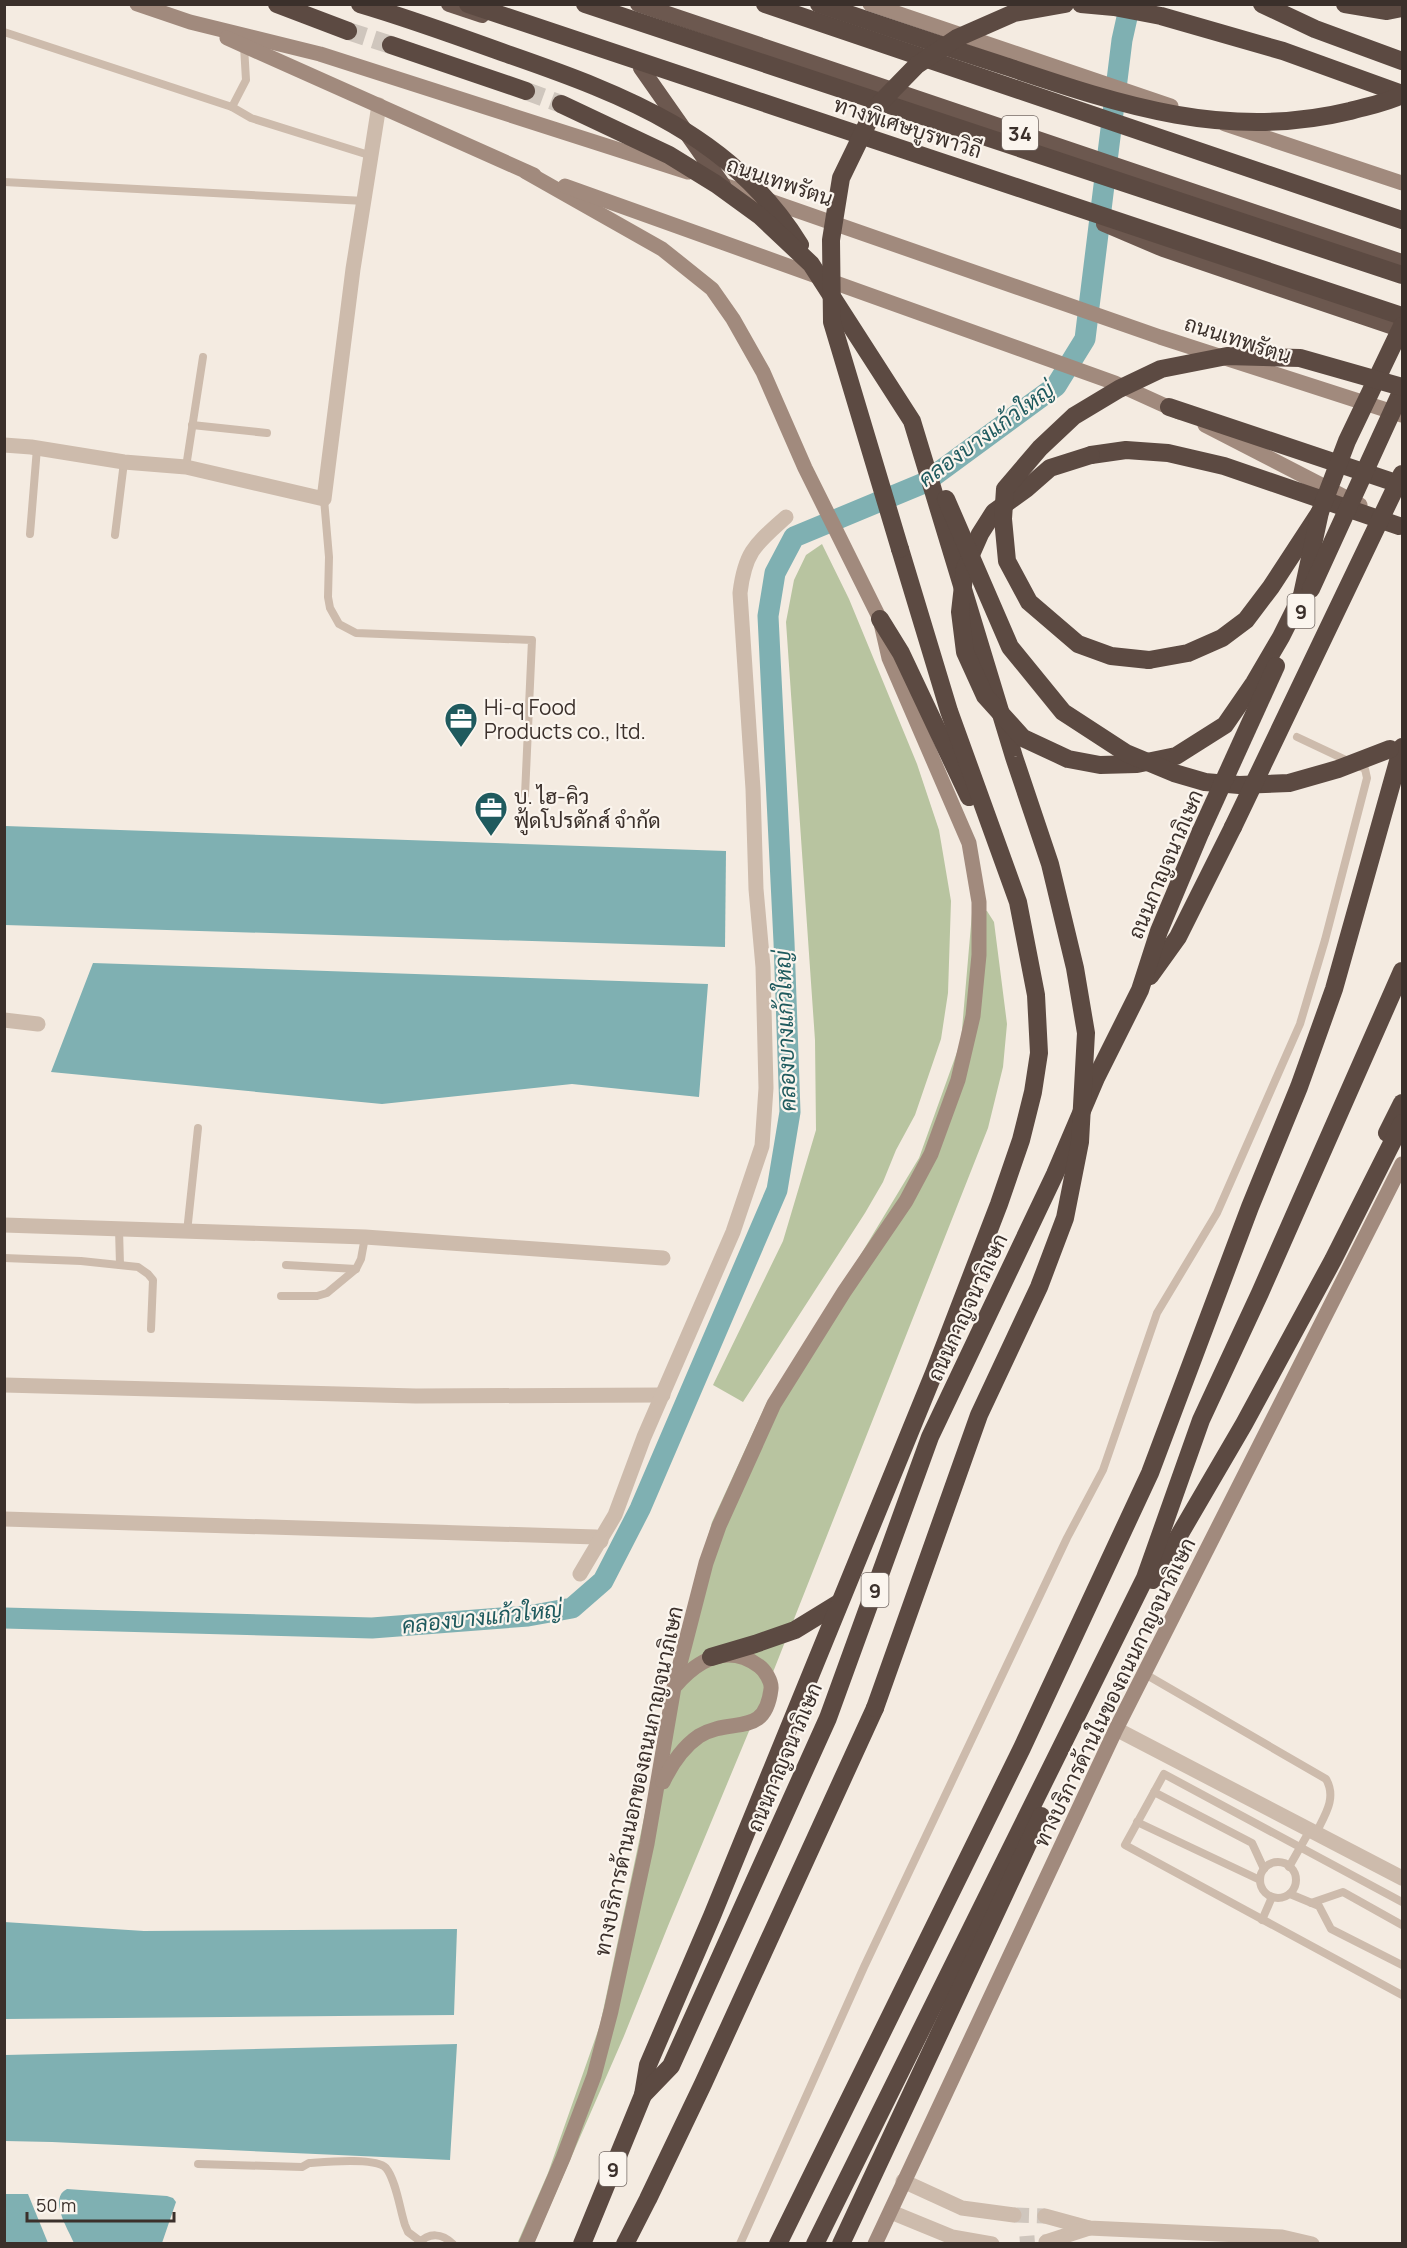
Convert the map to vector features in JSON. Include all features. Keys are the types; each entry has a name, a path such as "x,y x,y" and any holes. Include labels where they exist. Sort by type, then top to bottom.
{"highway":[{"path":"277,4 348,31"},
{"path":"360,4 577,78 614,93 685,131 722,156 754,184 782,216 912,421 1010,647 1063,712 1095,735 1126,753 1174,773 1205,782 1239,785 1289,783 1338,769 1390,749 1402,740"},
{"path":"449,4 1086,217 1163,249 1402,330"},
{"name":"ทางพิเศษบูรพาวิถี","path":"468,4 1402,316"},
{"name":"ทางพิเศษบูรพาวิถี","path":"585,4 1402,275"},
{"name":"34","path":"638,4 1402,262"},
{"path":"765,4 1402,220"},
{"path":"819,4 1088,94 1143,109 1198,120 1262,123 1320,118 1389,101 1402,95"},
{"path":"643,2095 648,2065 712,1916 938,1363 999,1204 1021,1140 1033,1092 1039,1053 1036,995 1018,902 949,711 832,322 831,240 841,178 875,108 918,64 957,38 1014,13 1065,4"},
{"path":"1080,4 1114,7 1161,16 1283,51 1402,95"},
{"path":"1262,4 1315,29 1402,61"},
{"path":"1345,4 1387,11 1402,8"},
{"path":"391,45 526,90"},
{"path":"642,68 723,185"},
{"path":"561,104 669,155 716,184 760,216 812,264"},
{"path":"1401,527 1224,466 1168,453 1126,450 1091,455 1050,468 994,512 980,534 965,568 960,612 965,652 985,696 1023,738 1068,759 1100,765 1137,764 1176,756 1225,724 1254,683 1302,595 1320,512 1347,441 1402,326"},
{"path":"1320,512 1271,587 1246,620 1222,638 1188,653 1149,660 1111,656 1078,644 1029,602 1007,561 1003,519 1005,489 1040,447 1074,416 1119,389 1161,369 1227,356 1300,358 1402,389"},
{"name":"ถนนกาญจนาภิเษก","path":"582,2244 643,2095 671,2066 828,1718 930,1437 1055,1174 1096,1078 1140,990 1159,931 1201,831 1402,389"},
{"path":"1170,407 1402,485"},
{"path":"625,2244 703,2084 875,1707 979,1416 1039,1287 1065,1218 1080,1142 1086,1033 1075,968 1050,864 1014,757 912,421"},
{"path":"1140,990 1178,937 1402,474"},
{"path":"880,619 901,653 1018,902"},
{"path":"778,2244 1022,1748 1150,1473 1250,1207 1299,1087 1334,989 1402,747"},
{"path":"1145,1578 1201,1420 1260,1293 1402,971"},
{"path":"816,2244 1145,1578 1215,1460 1402,1103"},
{"path":"841,2244 1154,1577 1244,1424 1333,1260 1402,1123"},
{"path":"711,1657 795,1630 839,1604"}],"main road":[{"name":"ถนนเทพรัตน","path":"137,4 190,22 320,54 668,165 1160,337 1402,415"},
{"path":"870,4 1402,183"},
{"path":"190,22 525,172 1115,383 1170,407 1401,527"},
{"name":"ทางบริการด้านนอกของถนนกาญจนาภิเษก","path":"525,172 662,249 712,289 733,318 763,372 805,468 880,619 889,658 969,843 979,902 979,955 973,1016 958,1080 931,1154 906,1202 844,1292 774,1404 738,1483 706,1563 674,1687 628,1938 594,2076 563,2158 526,2244"},
{"name":"ทางบริการด้านในของถนนกาญจนาภิเษก","path":"875,2244 1116,1729 1402,1164"},
{"path":"656,1795 672,1764 699,1737 722,1726 748,1723 762,1717 769,1705 771,1685 762,1667 745,1658 728,1656 711,1657 688,1671 674,1687"}],"street":[{"path":"4,446 37,448 124,462 186,467 324,499 353,269 379,105"},
{"path":"580,1574 615,1515 644,1437 733,1232 762,1146 766,1088 763,967 756,889 753,789 740,593 742,571 749,554 786,517"},
{"path":"4,1020 38,1024"},
{"path":"4,1225 365,1237 663,1258"},
{"path":"4,1385 416,1396 663,1395"},
{"path":"4,1519 596,1537 601,1541"},
{"path":"1116,1729 1402,1878"},
{"path":"903,2181 962,2208 1014,2215"},
{"path":"891,2212 952,2236 992,2244"},
{"path":"1045,2216 1069,2234"},
{"path":"1046,2242 1089,2228 1282,2236 1312,2244"}],"lane":[{"path":"4,32 232,107 251,118 372,156"},
{"path":"232,107 246,80 244,46"},
{"path":"4,182 365,201"},
{"path":"186,467 203,357"},
{"path":"192,425 267,433"},
{"path":"30,534 37,448"},
{"path":"115,535 124,462"},
{"path":"324,499 329,557 328,597 330,608 339,624 357,633 532,640 525,795"},
{"path":"740,2244 864,1967 1067,1538 1103,1470 1156,1313 1217,1213 1300,1024 1367,778 1365,770 1297,736"},
{"path":"187,1232 198,1128"},
{"path":"119,1229 120,1265"},
{"path":"281,1296 317,1296 327,1293 356,1269 361,1259 365,1237"},
{"path":"4,1258 81,1261 138,1267 153,1280 151,1329"},
{"path":"286,1265 356,1269"},
{"path":"1145,1674 1326,1779 1330,1786 1330,1801 1289,1867"},
{"path":"1402,1902 1164,1774 1125,1845 1402,1995"},
{"path":"1154,1792 1252,1843 1264,1869"},
{"path":"1137,1822 1260,1880"},
{"path":"1290,1894 1295,1879 1289,1867 1274,1863 1264,1869 1260,1880 1264,1892 1279,1898 1290,1894 1319,1906 1331,1929 1402,1965"},
{"path":"1311,1903 1343,1892 1402,1925"},
{"path":"1262,1920 1272,1897"},
{"path":"198,2164 302,2167 309,2163 375,2162 385,2166 392,2177 408,2232 419,2242 427,2236 436,2235 445,2237 453,2244"}],"green space":[{"path":"822,544 849,599 917,764 939,830 951,901 948,993 941,1039 915,1115 896,1150 883,1182 743,1402 713,1385 783,1241 816,1130 815,1040 786,622 794,580 806,555"},
{"path":"977,909 987,911 994,922 1007,1024 1003,1067 988,1128 764,1695 624,2036 534,2243 517,2244 548,2173 600,2025 648,1799 670,1673 712,1522 767,1402 820,1322 919,1158 961,1041 972,913"}],"water":[{"path":"5,826 726,851 725,947 5,925"},
{"path":"93,963 708,984 699,1097 572,1084 382,1104 51,1072"},
{"path":"4,1922 144,1931 457,1929 454,2015 5,2019"},
{"path":"457,2044 450,2160 5,2141 5,2055"},
{"path":"67,2189 167,2196 176,2202 162,2243 74,2243 59,2206 59,2199"},
{"path":"5,2194 28,2194 48,2243 5,2243"}],"waterway":[{"name":"คลองบางแก้วใหญ่","path":"4,1618 372,1628 528,1616 572,1608 603,1581 640,1509 777,1190 790,1112 768,616 775,573 794,537 924,483 1056,386 1085,339 1122,40 1130,4"}],"tunnel":[{"path":"348,31 391,45"},
{"path":"526,91 561,104"},
{"path":"1014,2215 1045,2216"},
{"path":"1020,2244 1046,2242"}],"place":[{"name":"Hi-q Food Products co., ltd.","path":"461,748"},
{"name":"บ. ไฮ-คิว ฟู้ดโปรดักส์ จำกัด","path":"491,837"}]}
